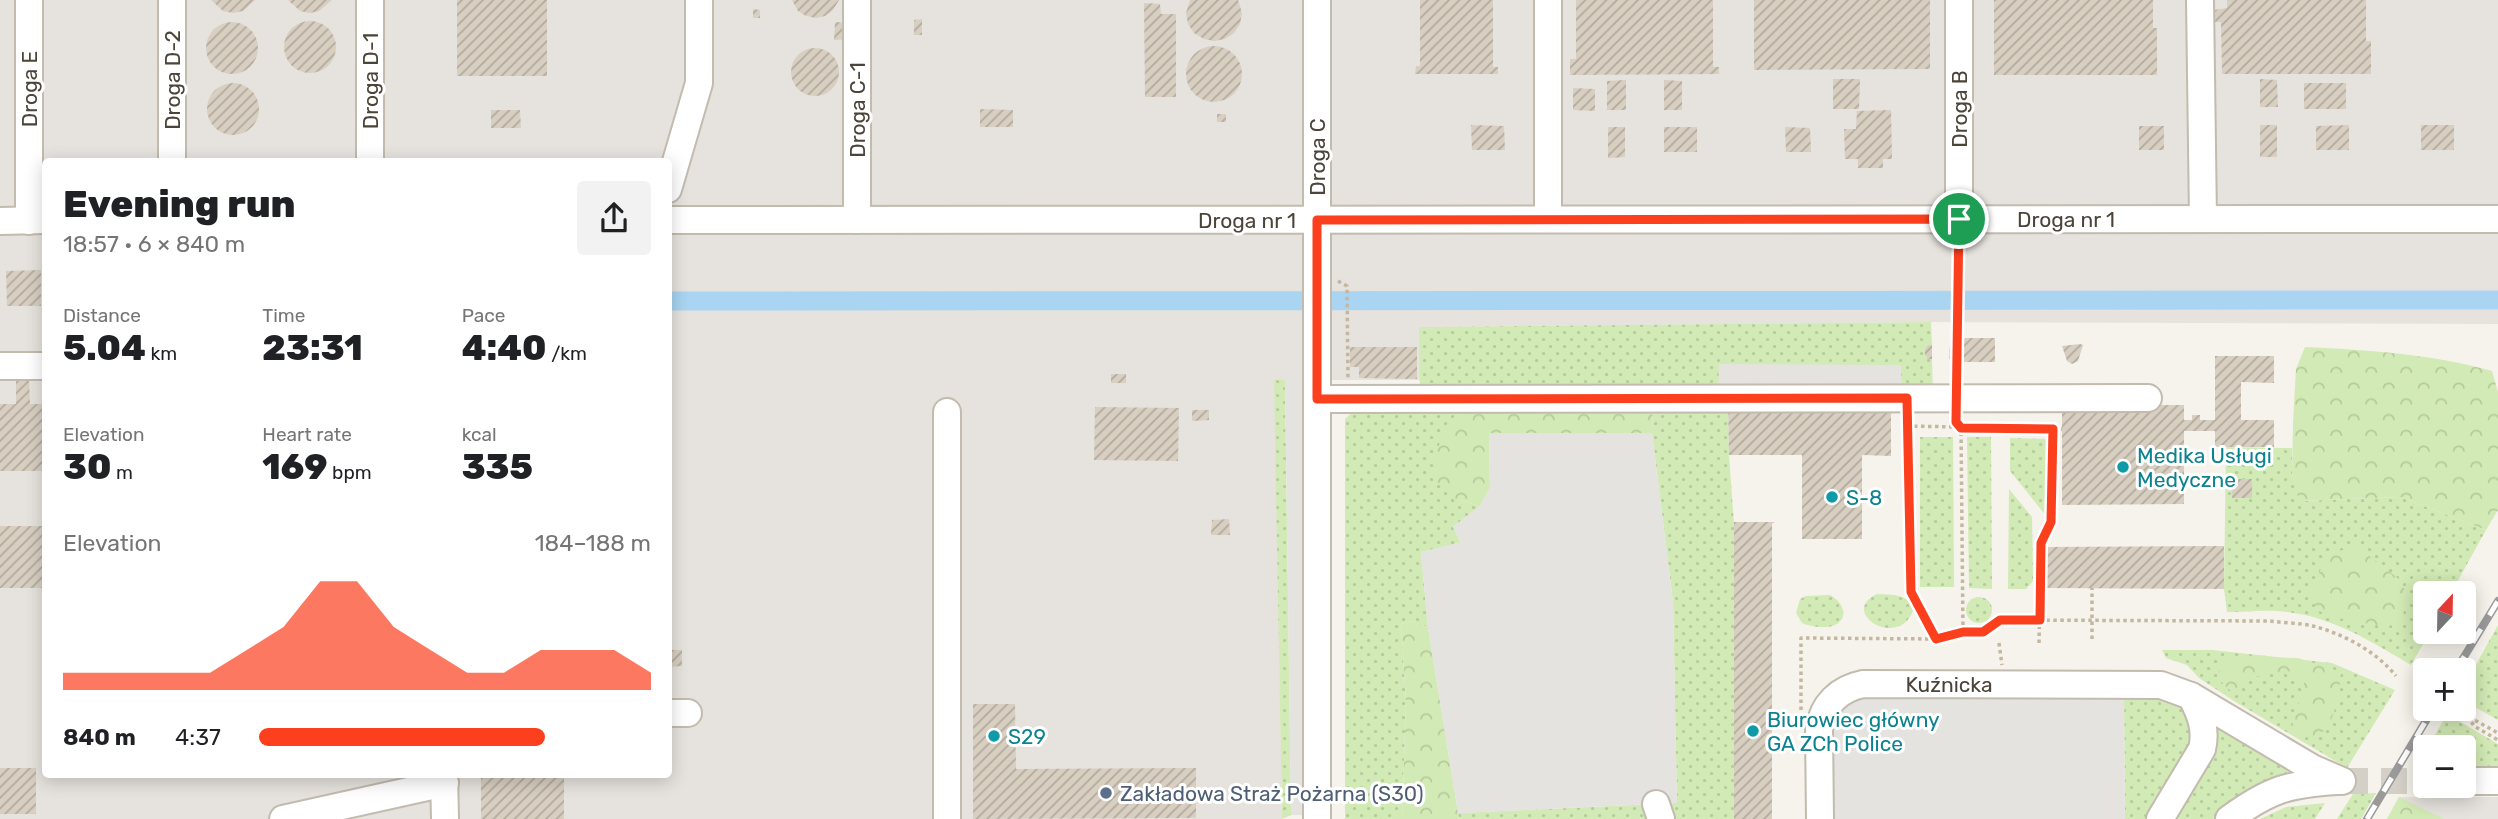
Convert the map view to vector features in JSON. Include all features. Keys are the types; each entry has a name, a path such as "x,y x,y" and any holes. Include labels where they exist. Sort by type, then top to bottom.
{"street":[{"name":"Droga E","path":"29,0 37,220"},
{"name":"Droga D-2","path":"172,0 172,158"},
{"name":"Droga D-1","path":"370,0 370,158"},
{"path":"672,175 699,83 699,0"},
{"name":"Droga C-1","path":"857,0 857,220"},
{"name":"Droga C","path":"1317,0 1318,819"},
{"path":"1548,0 1548,219"},
{"name":"Droga B","path":"1959,0 1959,219"},
{"path":"2200,0 2203,219"},
{"name":"Droga nr 1","path":"672,220 2498,219"},
{"path":"0,220 37,220"},
{"path":"0,366 42,366"},
{"path":"1317,399 2148,398"},
{"path":"947,412 947,819"},
{"name":"Kuźnicka","path":"1820,819 1820,721 1832,699 1856,685 1872,683 2146,684 2176,689 2312,768 2342,781 2300,783 2284,788 2256,801 2228,819"},
{"path":"2160,819 2202,749 2202,720 2191,696"},
{"path":"283,819 444,778 445,819"},
{"path":"2476,781 2498,781"}],"path":[{"path":"1959,219 1955,398 1956,422 1961,428 1963,632"},
{"path":"1348,286 1348,380"},
{"path":"1907,398 1911,592 1936,641"},
{"path":"1907,426 2062,429"},
{"path":"2039,643 2041,543 2051,522 2053,429"},
{"path":"2092,588 2092,639"},
{"path":"1801,681 1801,638 1936,641 1963,632 1983,632 2000,620 2270,621 2313,626 2344,637 2385,661 2396,676"},
{"path":"2498,733 2468,716 2474,726 2498,740"}],"shaded area":[{"path":"0,0 2498,0 2498,324 1920,322 1419,327 1421,380 1275,380 1282,819 0,819"},
{"path":"1719,364 1901,365 1902,398 1718,398"},
{"path":"1285,380 1317,380 1317,815 1291,815"},
{"path":"1489,433 1652,433 1673,602 1677,803 1458,813 1428,628 1421,552 1461,542 1453,527 1480,506 1490,488"},
{"path":"1866,693 2124,694 2125,819 1834,819 1831,726 1837,709"},
{"path":"2399,797 2498,797 2498,819 2387,819"}],"green space":[{"path":"1931,322 1932,345 1925,349 1925,356 1932,359 1933,398 1728,399 1734,524 1734,819 1459,819 1458,813 1677,803 1673,602 1652,433 1653,399 1470,399 1456,499 1480,506 1453,527 1461,543 1421,552 1428,627 1411,621 1401,624 1406,701 1402,819 1345,819 1345,419 1366,399 1420,399 1419,327"},
{"path":"2305,347 2423,357 2492,371 2498,392 2498,510 2486,530 2401,497 2299,501 2292,473 2293,423 2296,369"},
{"path":"1274,380 1285,380 1291,815 1282,819"},
{"path":"1470,399 1653,399 1652,433 1489,433 1490,488 1480,506 1456,499 1437,482 1436,452 1448,424"},
{"path":"1920,437 1953,437 1954,587 1920,587"},
{"path":"1967,437 1991,437 1992,589 1969,588"},
{"path":"2010,438 2048,439 2047,517 2010,471"},
{"path":"2226,447 2292,448 2292,473 2300,501 2401,497 2486,530 2458,581 2413,581 2413,644 2423,644 2411,665 2352,632 2320,619 2280,611 2227,612 2224,589"},
{"path":"2009,489 2032,517 2033,581 2026,589 2008,589"},
{"path":"2358,547 2400,580 2407,594 2402,620 2387,627 2338,618 2322,613 2308,597 2328,553"},
{"path":"1877,594 1900,596 1908,601 1913,611 1906,622 1885,628 1867,618 1864,610 1867,601"},
{"path":"1830,595 1843,609 1840,622 1823,627 1802,623 1796,613 1800,599 1806,596"},
{"path":"1979,597 1988,601 1992,610 1988,619 1979,623 1970,619 1966,610 1970,601"},
{"path":"1411,621 1428,627 1459,819 1402,819 1406,701 1401,624"},
{"path":"2498,625 2498,720 2476,708 2476,664"},
{"path":"2162,650 2212,650 2332,663 2395,690 2347,768 2234,701 2199,678 2187,665 2166,658"},
{"path":"2224,657 2298,658 2341,672 2337,700 2328,725 2315,738 2291,731 2305,680 2288,671 2254,677 2234,694 2217,678"},
{"path":"2124,694 2175,698 2187,705 2196,739 2152,819 2125,819"},
{"path":"2443,721 2459,721 2498,744 2498,771 2476,771 2476,735 2435,735"},
{"path":"2217,722 2304,773 2252,791 2213,819 2172,819 2213,750"},
{"path":"2376,793 2361,819 2337,819 2353,794"},
{"path":"2399,797 2444,819 2387,819"},
{"path":"2325,803 2315,819 2260,819 2286,807"}],"building":[{"path":"211,0 255,0 243,11 233,13 223,11"},
{"path":"288,0 332,0 319,11 310,13 300,11"},
{"path":"457,0 547,0 547,76 457,76"},
{"path":"792,0 839,0 833,10 816,18 798,11"},
{"path":"1190,0 1238,0 1242,13 1240,24 1234,33 1225,39 1204,39 1194,33 1188,24 1186,13"},
{"path":"1420,0 1493,0 1493,67 1498,67 1498,74 1415,74 1416,66 1420,66"},
{"path":"1576,0 1713,0 1713,67 1719,67 1719,74 1570,75 1570,59 1576,59"},
{"path":"1754,0 1930,0 1930,69 1754,70"},
{"path":"1994,0 2153,0 2153,28 2157,28 2157,75 1994,75"},
{"path":"2227,0 2366,0 2366,41 2371,41 2371,74 2222,74 2221,22 2214,22 2214,10 2227,8"},
{"path":"1144,3 1160,4 1161,14 1176,14 1176,97 1145,97"},
{"path":"753,9 760,10 760,18 753,18"},
{"path":"922,19 922,35 914,35 914,20"},
{"path":"310,21 320,23 328,29 334,37 334,57 328,65 320,71 310,73 300,71 292,65 286,57 284,47 286,37 292,29 300,23"},
{"path":"232,22 242,24 250,30 256,38 256,58 250,66 242,72 232,74 222,72 214,66 208,58 206,48 208,38 214,30 222,24"},
{"path":"835,22 848,23 849,39 834,40"},
{"path":"1214,46 1229,51 1237,59 1242,74 1237,89 1229,97 1214,102 1199,97 1191,89 1186,74 1191,59 1199,51"},
{"path":"815,48 824,49 832,55 838,63 838,81 832,89 824,95 815,96 806,95 798,89 792,81 791,72 792,63 798,55 806,49"},
{"path":"1833,79 1860,79 1859,109 1833,109"},
{"path":"2260,79 2277,80 2278,107 2260,107"},
{"path":"1626,80 1626,110 1607,110 1607,81"},
{"path":"1664,80 1682,81 1682,110 1664,110"},
{"path":"233,83 243,85 251,91 257,99 257,119 251,127 243,133 233,135 223,133 215,127 209,119 207,109 209,99 215,91 223,85"},
{"path":"2304,83 2346,83 2346,109 2304,109"},
{"path":"1573,88 1595,89 1595,111 1573,110"},
{"path":"980,109 1013,110 1013,127 980,127"},
{"path":"491,110 520,110 521,128 491,128"},
{"path":"1891,110 1892,159 1883,159 1883,168 1858,168 1858,159 1845,159 1844,129 1856,129 1857,111"},
{"path":"1217,114 1226,114 1226,122 1217,122"},
{"path":"1471,125 1504,126 1505,150 1472,150"},
{"path":"2260,125 2277,125 2277,157 2260,157"},
{"path":"2349,125 2349,150 2316,150 2316,126"},
{"path":"2421,125 2454,125 2454,150 2421,150"},
{"path":"2139,126 2164,126 2164,150 2139,150"},
{"path":"1608,127 1625,127 1625,157 1608,158"},
{"path":"1664,127 1697,127 1697,152 1664,152"},
{"path":"1785,127 1810,128 1811,152 1786,152"},
{"path":"41,270 41,306 7,306 6,271"},
{"path":"1956,338 1995,338 1995,362 1956,362 1956,359 1949,359 1950,345 1956,345"},
{"path":"1928,345 1932,345 1932,359 1925,355"},
{"path":"2083,345 2078,361 2072,364 2067,361 2062,346"},
{"path":"1350,347 1417,347 1417,379 1359,378 1359,367 1350,367"},
{"name":"Medika Usługi Medyczne","path":"2215,356 2274,356 2274,383 2241,382 2241,420 2274,420 2274,447 2215,447 2215,431 2184,431 2184,504 2062,505 2062,405 2184,405 2184,420 2192,420 2192,415 2200,415 2200,420 2215,420"},
{"path":"1111,374 1126,374 1126,383 1111,383"},
{"path":"16,378 29,378 30,404 42,404 42,471 0,471 0,404 16,404"},
{"name":"S-8","path":"1891,405 1891,456 1862,455 1862,539 1802,539 1802,455 1729,455 1728,406"},
{"path":"1095,407 1179,408 1178,461 1094,460"},
{"path":"1192,410 1209,410 1209,420 1192,421"},
{"path":"2232,479 2252,479 2252,498 2232,498"},
{"path":"1229,519 1230,535 1211,535 1212,520"},
{"name":"Biurowiec główny GA ZCh Police","path":"1734,522 1775,522 1772,524 1772,819 1734,819"},
{"path":"0,526 42,526 42,588 0,588"},
{"path":"2224,546 2224,589 2044,588 2044,547"},
{"path":"672,650 682,650 682,666 672,667"},
{"name":"Zakładowa Straż Pożarna (S30)","path":"973,704 1015,704 1016,769 1196,768 1196,818 973,819"},
{"path":"0,768 36,768 36,814 0,814"},
{"path":"481,778 564,778 564,819 481,819"}],"waterway":[{"path":"672,301 2498,300"}],"tunnel":[{"path":"2342,781 2413,781"}],"railway":[{"path":"2463,658 2498,601"},
{"path":"2367,819 2426,721"}],"place":[{"name":"Medika Usługi Medyczne","path":"2123,467"},
{"name":"S-8","path":"1832,497"},
{"name":"Biurowiec główny GA ZCh Police","path":"1753,731"},
{"name":"S29","path":"994,736"},
{"name":"Zakładowa Straż Pożarna (S30)","path":"1106,793"}],"route":[{"path":"1959,219 1956,422 1961,428 2053,429 2051,522 2041,543 2040,620 2000,620 1983,632 1963,632 1936,639 1911,592 1907,398 1317,399 1317,220 1959,219"}]}
